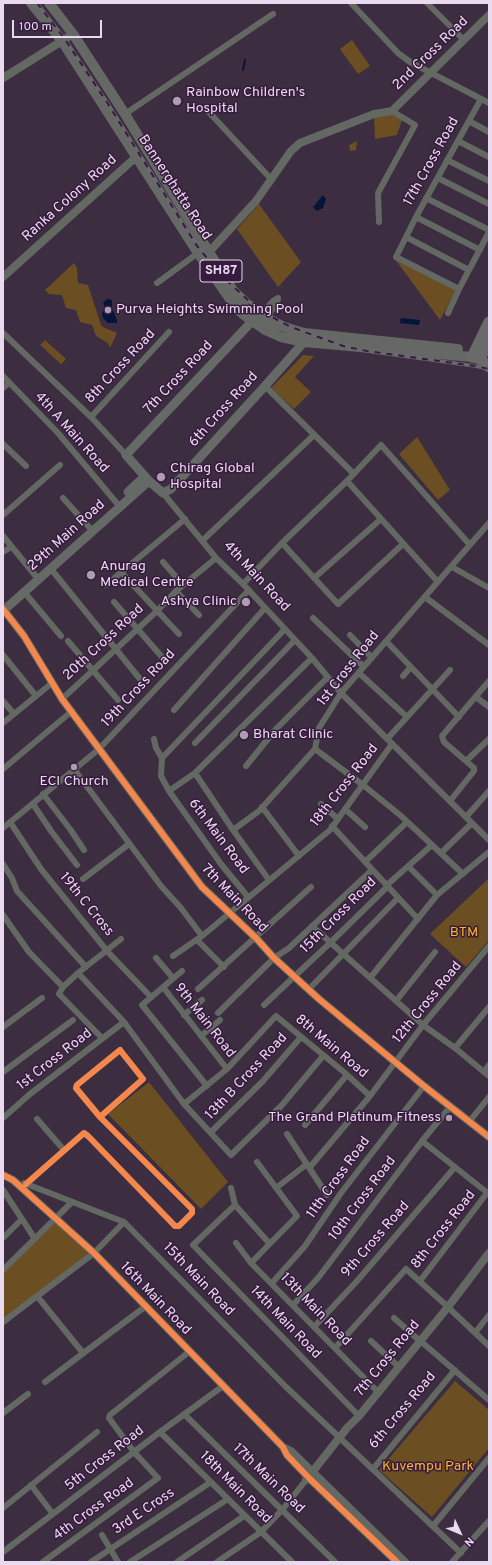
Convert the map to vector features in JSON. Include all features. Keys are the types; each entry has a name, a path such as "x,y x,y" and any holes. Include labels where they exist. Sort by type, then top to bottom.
{"highway":[{"path":"480,354 489,322"},
{"path":"480,354 489,340"},
{"path":"480,354 489,367"}],"main road":[{"name":"Bannerghatta Road","path":"31,3 62,41 198,253 236,308 258,318"},
{"name":"Bannerghatta Road","path":"50,3 73,34 125,114 234,292 246,308 281,337 480,354"},
{"name":"7th Cross Road","path":"126,455 258,318"},
{"name":"6th Cross Road","path":"164,493 171,489 265,386 304,338"},
{"name":"4th Main Road","path":"126,455 147,478 164,493"},
{"name":"29th Main Road","path":"3,609 24,593 37,578 51,569 147,478"},
{"name":"29th Main Road","path":"3,609 89,527 118,505"}],"street":[{"path":"351,3 398,52 410,62 489,103"},
{"path":"427,3 464,40"},
{"path":"125,114 273,14"},
{"name":"2nd Cross Road","path":"392,111 489,15"},
{"path":"3,78 73,34"},
{"name":"17th Cross Road","path":"459,289 396,257 426,198 481,99"},
{"path":"206,109 271,179"},
{"path":"209,252 256,201 291,151 300,143 374,114 392,111 414,125 378,193 379,222"},
{"path":"468,121 489,132"},
{"path":"458,141 489,157"},
{"name":"Ranka Colony Road","path":"3,277 136,157"},
{"path":"447,160 489,181"},
{"path":"438,178 489,204"},
{"path":"426,198 489,231 448,313"},
{"path":"416,217 480,250"},
{"path":"406,237 469,270"},
{"path":"157,283 198,253"},
{"name":"8th Cross Road","path":"90,417 169,332"},
{"name":"4th Main Road","path":"3,333 90,417 126,455"},
{"name":"4th A Main Road","path":"3,376 58,433 118,505"},
{"path":"3,388 9,383"},
{"path":"265,386 354,474"},
{"path":"203,540 314,435"},
{"path":"3,444 26,466"},
{"path":"243,584 282,543 354,474 381,445 470,546"},
{"path":"3,515 60,465"},
{"path":"347,481 438,582"},
{"name":"4th Main Road","path":"164,493 216,558 249,590 312,658 341,694 489,840"},
{"path":"63,498 89,527"},
{"path":"106,585 185,519"},
{"path":"314,578 381,519"},
{"name":"1st Cross Road","path":"315,749 319,728 341,694 489,523"},
{"path":"3,536 37,578"},
{"path":"282,543 338,604 403,544"},
{"path":"3,552 11,547"},
{"name":"20th Cross Road","path":"62,699 157,611 176,591 216,558"},
{"path":"163,562 183,585"},
{"path":"452,567 489,588"},
{"path":"51,569 140,679"},
{"path":"121,572 180,634"},
{"name":"19th Cross Road","path":"3,828 99,749 249,590"},
{"path":"176,591 199,615"},
{"path":"24,593 61,636"},
{"path":"426,596 489,645"},
{"path":"114,602 162,657"},
{"path":"174,710 265,608"},
{"name":"7th Main Road","path":"3,609 24,636 62,699 202,887 256,938 294,977 424,1086 489,1137"},
{"path":"313,618 364,667"},
{"path":"154,739 156,748 162,758 285,629"},
{"path":"350,635 372,658"},
{"path":"68,640 118,700"},
{"path":"196,743 295,640"},
{"path":"386,641 459,717"},
{"path":"3,655 36,696"},
{"path":"169,791 194,773 312,658"},
{"path":"403,676 411,666"},
{"path":"387,739 450,670"},
{"path":"359,673 407,717"},
{"path":"246,766 276,729 328,677"},
{"path":"450,801 474,771 474,768 444,742 442,736 489,680"},
{"path":"3,723 52,683"},
{"path":"476,697 489,707"},
{"path":"3,701 14,714"},
{"path":"3,769 72,711"},
{"path":"466,760 489,739"},
{"name":"18th Cross Road","path":"173,956 200,938 330,830 392,744"},
{"path":"233,830 262,807 315,749 363,785 407,822 463,874"},
{"name":"6th Main Road","path":"162,758 161,776 169,791 221,864 248,897"},
{"path":"74,770 161,886 181,908 200,938 224,967"},
{"path":"194,773 269,880"},
{"path":"466,817 489,791"},
{"path":"44,794 84,850"},
{"path":"33,804 77,865"},
{"path":"320,804 338,819"},
{"path":"262,807 299,856"},
{"path":"345,809 365,827"},
{"name":"19th C Cross","path":"10,822 41,869 107,951 152,997"},
{"path":"365,862 407,822"},
{"path":"440,853 472,823"},
{"path":"332,826 418,919"},
{"path":"83,879 129,844"},
{"name":"15th Cross Road","path":"264,1005 330,943 387,887 388,884 432,845"},
{"path":"370,978 437,895 489,852"},
{"path":"3,864 12,878 17,891 86,967"},
{"path":"408,866 437,895"},
{"path":"218,1013 274,958 289,948 372,870"},
{"path":"198,989 311,887"},
{"path":"309,989 398,898"},
{"path":"3,915 29,952 63,987"},
{"path":"312,926 423,1026 455,1048 486,1074 489,1065"},
{"path":"102,1038 59,994 63,987 78,973 121,939"},
{"name":"12th Cross Road","path":"276,1188 308,1166 370,1096 423,1026 489,946"},
{"path":"396,1001 435,952"},
{"path":"156,958 173,978"},
{"path":"182,970 142,1005 207,1086"},
{"path":"78,973 124,1022 184,1104 231,1155 282,1106 323,1056"},
{"name":"9th Main Road","path":"163,987 227,1069"},
{"path":"3,1027 42,998"},
{"path":"184,1015 202,1000"},
{"path":"455,1048 489,1007"},
{"name":"8th Main Road","path":"227,1069 276,1016 370,1096"},
{"path":"3,1072 73,1020"},
{"path":"201,1036 220,1020"},
{"name":"1st Cross Road","path":"3,1118 30,1094 124,1022"},
{"name":"13th B Cross Road","path":"211,1132 263,1081 301,1037"},
{"path":"26,1184 82,1134 86,1134 175,1226 179,1226 192,1213 192,1209 100,1117 77,1090 76,1087 120,1050 143,1079 100,1117"},
{"path":"184,1104 227,1069"},
{"path":"305,1125 347,1075"},
{"name":"11th Cross Road","path":"272,1283 305,1246 342,1193 424,1086"},
{"path":"469,1122 489,1098"},
{"name":"10th Cross Road","path":"293,1305 318,1278 422,1141 450,1107"},
{"path":"37,1119 64,1150"},
{"path":"287,1134 327,1195"},
{"path":"422,1141 488,1194"},
{"path":"251,1262 297,1216 257,1162"},
{"name":"9th Cross Road","path":"314,1327 357,1281 455,1167"},
{"name":"16th Main Road","path":"3,1176 13,1180 94,1253 283,1447 287,1455 405,1562"},
{"name":"15th Main Road","path":"13,1180 124,1222 279,1380 461,1553"},
{"path":"231,1188 235,1205 269,1243"},
{"path":"3,1190 35,1239"},
{"name":"8th Cross Road","path":"335,1348 406,1269 420,1281 488,1194"},
{"path":"3,1270 72,1202"},
{"name":"14th Main Road","path":"235,1205 194,1245 359,1416"},
{"path":"5,1236 22,1219"},
{"path":"3,1322 94,1253 124,1222"},
{"path":"3,1228 5,1236"},
{"name":"13th Main Road","path":"236,1243 251,1262 379,1393"},
{"name":"7th Cross Road","path":"449,1309 489,1253"},
{"name":"7th Cross Road","path":"341,1439 375,1404 422,1342 489,1261"},
{"path":"420,1281 489,1346"},
{"path":"37,1296 83,1353"},
{"path":"45,1382 146,1306"},
{"path":"475,1333 489,1315"},
{"path":"394,1318 489,1400"},
{"path":"371,1341 399,1367"},
{"name":"7th Cross Road","path":"217,1562 261,1532 283,1509 399,1367 422,1342"},
{"path":"134,1452 109,1417 190,1351"},
{"name":"6th Cross Road","path":"373,1469 455,1370"},
{"name":"5th Cross Road","path":"3,1552 160,1432 224,1386"},
{"path":"3,1413 28,1394"},
{"name":"17th Main Road","path":"184,1414 336,1562"},
{"path":"3,1508 97,1432"},
{"name":"18th Main Road","path":"160,1432 290,1560"},
{"name":"4th Cross Road","path":"43,1562 158,1478 134,1452"},
{"path":"434,1526 489,1458"},
{"name":"16th Main Road","path":"310,1476 397,1562"},
{"name":"3rd E Cross","path":"92,1562 211,1482"},
{"path":"31,1485 54,1514"},
{"path":"130,1562 228,1499"},
{"path":"177,1562 244,1516"},
{"path":"452,1562 489,1521"},
{"path":"102,1535 118,1562"},
{"path":"282,1562 290,1560"}],"green space":[{"path":"352,40 370,66 358,74 340,49"},
{"path":"392,113 402,120 397,135 375,139 374,118"},
{"path":"357,141 356,150 350,151 349,145"},
{"path":"259,204 301,262 278,287 237,229"},
{"path":"394,258 456,290 440,320"},
{"path":"74,263 77,268 78,283 88,285 101,325 117,333 110,348 108,343 96,336 92,325 80,322 76,310 66,308 62,295 49,294 45,290"},
{"path":"45,340 66,359 61,364 40,345"},
{"path":"303,355 314,356 295,377 311,392 294,409 271,388"},
{"path":"417,437 450,490 438,500 399,454"},
{"name":"BTM","path":"489,878 489,940 466,967 430,934"},
{"path":"149,1082 228,1182 201,1209 108,1114"},
{"path":"56,1222 91,1253 3,1320 3,1274"},
{"name":"Kuvempu Park","path":"455,1381 489,1410 489,1448 432,1517 379,1470"}],"water":[{"path":"323,195 326,199 323,208 317,211 313,207"},
{"name":"Purva Heights Swimming Pool","path":"107,299 112,300 112,308 117,323 108,323 103,318 102,313 105,307 103,303"},
{"path":"401,318 420,320 419,325 400,323"}],"waterway":[{"path":"243,70 245,60"}],"railway":[{"path":"37,3 64,38 108,104 197,246 221,275 250,302 270,316 291,327 343,346 367,351 489,369"}],"cycle path":[{"path":"3,609 24,636 62,699 202,887 256,938 274,958 319,999 424,1086 489,1137"},
{"path":"26,1184 84,1133 175,1226 179,1226 192,1213 192,1209 100,1117 76,1088 77,1085 120,1050 143,1079 100,1117"},
{"path":"3,1175 13,1180 94,1253 283,1447 287,1455 310,1479 397,1562"}],"place":[{"name":"Rainbow Children's Hospital","path":"177,101"},
{"name":"Purva Heights Swimming Pool","path":"108,310"},
{"name":"Chirag Global Hospital","path":"161,477"},
{"name":"Anurag Medical Centre","path":"91,575"},
{"name":"Ashya Clinic","path":"246,602"},
{"name":"Bharat Clinic","path":"244,735"},
{"name":"ECI Church","path":"74,767"},
{"name":"The Grand Platinum Fitness","path":"449,1118"}]}
